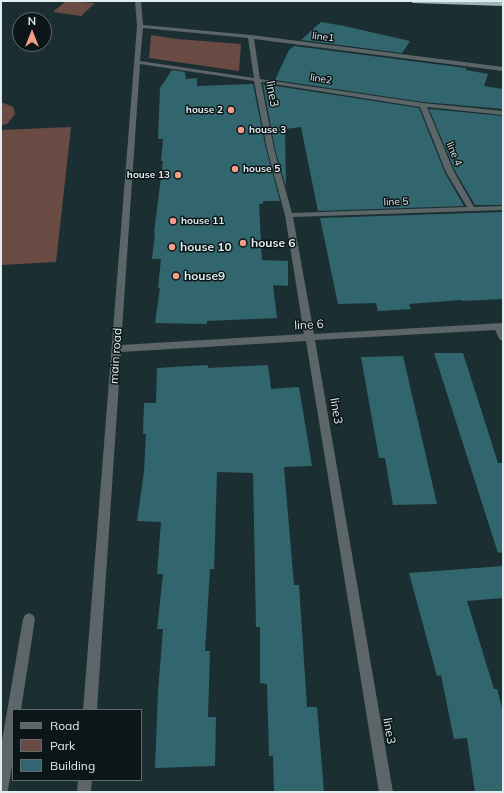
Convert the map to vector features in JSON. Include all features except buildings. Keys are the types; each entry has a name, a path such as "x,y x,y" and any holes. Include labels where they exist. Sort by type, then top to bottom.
{"highway":[{"path":"413,1 503,4"}],"street":[{"name":"main road","path":"90,709 140,26 138,1"},
{"name":"line1","path":"140,26 251,37 503,69"},
{"name":"line3","path":"251,37 256,80 272,160 289,215 386,792"},
{"name":"line2","path":"137,62 423,105 503,113"},
{"name":"line 4","path":"423,105 450,172 472,209"},
{"name":"line 5","path":"289,215 503,208"},
{"name":"line 6","path":"116,349 500,326"},
{"path":"500,326 503,338"},
{"path":"14,709 29,619"},
{"path":"1,790 12,722"},
{"path":"84,792 85,781"}],"green space":[{"path":"66,1 95,3 81,16 53,12"},
{"path":"151,35 177,39 241,44 239,71 149,58"},
{"path":"1,102 13,107 15,114 7,124 1,125"},
{"path":"71,127 56,262 1,265 1,130"}],"place":[{"name":"house 2","path":"231,110"},
{"name":"house 3","path":"241,130"},
{"name":"house 5","path":"235,169"},
{"name":"house 13","path":"178,175"},
{"name":"house 11","path":"173,221"},
{"name":"house 6","path":"243,243"},
{"name":"house 10","path":"172,247"},
{"name":"house9","path":"176,276"}]}
